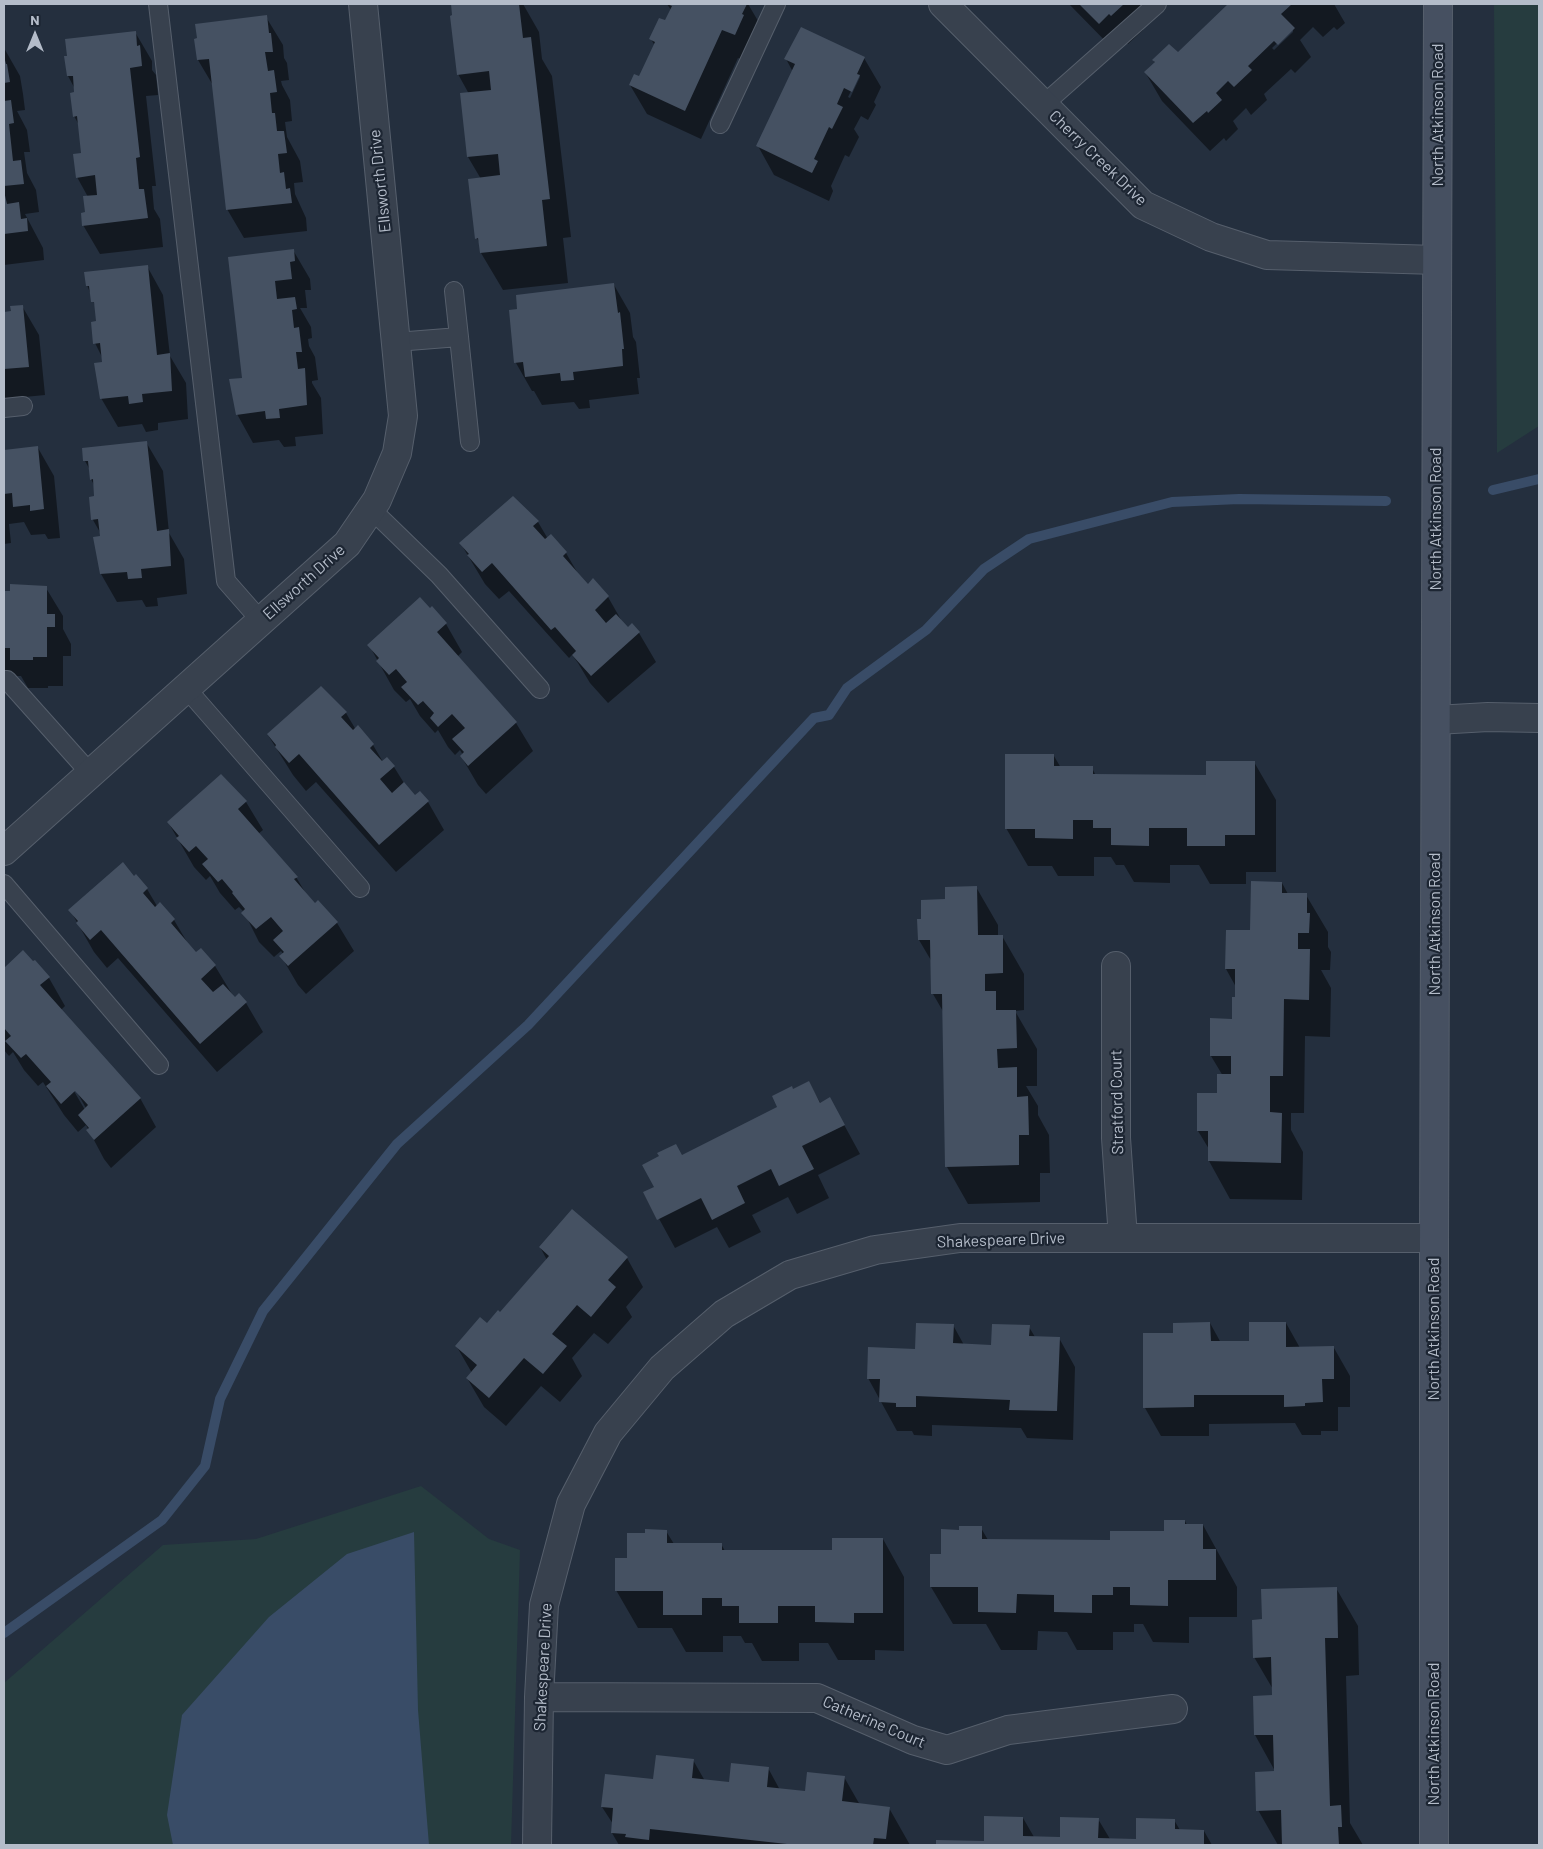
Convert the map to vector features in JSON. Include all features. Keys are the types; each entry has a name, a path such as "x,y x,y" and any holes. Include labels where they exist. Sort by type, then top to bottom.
{"main road":[{"name":"North Atkinson Road","path":"1434,1845 1438,4"}],"street":[{"name":"Ellsworth Drive","path":"4,851 347,544 377,500 396,453 403,416 363,4"},
{"name":"Cherry Creek Drive","path":"943,4 1143,205 1211,238 1267,255 1437,260"},
{"path":"1436,720 1488,717 1539,718"},
{"name":"Stratford Court","path":"1116,966 1116,1138 1123,1238"},
{"name":"Shakespeare Drive","path":"538,1845 539,1697 544,1605 571,1504 608,1433 662,1368 724,1314 790,1275 875,1250 960,1238 1434,1238"},
{"name":"Catherine Court","path":"539,1697 817,1698 913,1740 948,1750 1008,1730 1174,1709"}],"lane":[{"path":"158,4 226,581 260,621"},
{"path":"720,124 776,4"},
{"path":"1043,104 1157,4"},
{"path":"454,291 470,442"},
{"path":"396,342 459,337"},
{"path":"4,408 23,406"},
{"path":"371,510 439,575 540,690"},
{"path":"4,680 8,680 90,773"},
{"path":"186,688 360,888"},
{"path":"4,884 159,1064"}],"green space":[{"path":"1494,4 1539,4 1539,426 1497,453"},
{"path":"421,1486 489,1539 520,1550 511,1845 4,1845 4,1683 163,1545 256,1539"}],"water":[{"path":"414,1532 418,1710 429,1845 173,1845 167,1815 182,1715 269,1617 347,1554"}],"building":[{"path":"451,4 519,4 523,38 531,37 550,199 542,200 547,246 480,253 478,238 475,239 468,179 500,175 498,154 467,157 460,93 491,90 489,71 457,75 450,16 452,15"},
{"path":"667,4 747,4 735,35 722,30 685,111 629,85 634,74 639,76 655,42 649,39 659,18 665,20 672,6"},
{"path":"1079,4 1124,4 1111,16 1109,14 1099,24"},
{"path":"1228,4 1292,4 1281,14 1295,28 1278,45 1274,41 1248,66 1252,70 1234,87 1228,81 1216,93 1222,100 1193,123 1144,72 1155,62 1152,60 1169,44 1178,52"},
{"path":"267,15 273,52 265,52 268,71 274,70 277,92 270,93 272,113 275,113 277,131 284,131 287,153 278,154 280,173 284,172 286,189 290,188 292,203 226,210 209,59 197,60 194,39 197,38 195,24"},
{"path":"801,27 865,57 857,74 860,75 852,92 844,88 837,104 843,107 832,129 829,127 814,159 818,161 812,173 756,146 795,64 784,59"},
{"path":"136,31 137,46 140,45 142,66 130,68 140,157 136,158 139,189 144,189 148,218 82,226 81,213 85,212 83,196 97,195 95,175 76,178 73,154 81,153 77,116 73,117 70,93 74,92 73,76 67,76 64,56 67,56 65,39"},
{"path":"4,56 10,82 4,83"},
{"path":"11,100 14,123 9,124 13,161 21,160 24,184 4,186 4,101"},
{"path":"4,191 7,204 19,202 21,219 27,218 28,231 4,234"},
{"path":"294,249 295,261 290,262 292,279 275,281 277,299 295,297 297,309 292,310 294,328 299,327 302,352 296,352 298,369 305,368 307,405 279,409 280,418 266,419 265,411 236,415 229,379 242,378 228,257"},
{"path":"148,265 157,355 170,353 172,391 142,394 143,402 129,404 128,396 100,399 94,363 102,362 100,343 93,344 91,322 96,321 94,302 91,302 89,286 86,286 84,272"},
{"path":"614,283 618,313 620,312 624,349 622,349 623,366 573,372 574,380 561,381 560,373 525,377 523,362 514,363 509,310 517,309 516,295"},
{"path":"23,305 29,367 4,369 4,312 11,311 10,306"},
{"path":"147,441 157,531 169,529 171,566 141,569 142,578 128,579 127,572 100,574 93,537 100,536 98,519 91,520 89,497 94,496 93,479 90,480 88,461 83,461 82,448"},
{"path":"38,446 44,509 30,511 30,505 13,507 12,493 4,494 4,450"},
{"path":"513,496 539,521 533,526 545,539 551,534 567,552 563,556 588,584 593,578 609,596 595,610 606,623 616,614 628,627 632,623 640,632 591,676 572,655 576,651 555,627 551,630 492,563 482,572 459,543"},
{"path":"10,584 47,586 47,614 55,614 55,627 47,627 47,657 33,657 33,660 10,660 10,648 4,648 4,591 10,591"},
{"path":"420,597 430,608 432,606 447,623 437,632 517,722 468,766 460,756 464,752 452,739 465,728 452,714 438,727 430,718 434,713 423,701 418,705 401,687 407,682 396,669 389,675 376,661 379,658 367,645"},
{"path":"321,686 347,712 341,717 353,730 358,725 374,744 370,748 382,761 387,757 395,766 380,779 392,793 404,782 415,795 420,791 429,801 379,845 299,754 289,763 267,734"},
{"path":"1005,754 1054,754 1054,766 1093,766 1093,774 1206,775 1206,761 1255,761 1255,835 1225,835 1225,846 1187,846 1187,828 1149,828 1149,846 1111,845 1111,828 1093,828 1093,820 1073,820 1073,839 1035,838 1035,829 1005,829"},
{"path":"221,774 247,801 238,809 298,877 294,879 315,903 318,900 338,922 288,966 279,956 284,952 273,940 283,931 271,917 256,929 241,913 245,909 233,892 222,879 218,882 202,864 208,859 196,846 189,852 176,838 179,836 167,822"},
{"path":"123,862 134,876 136,874 148,888 143,893 155,907 160,902 175,919 171,923 196,952 201,948 216,965 201,979 213,992 223,984 235,997 239,993 247,1002 200,1044 101,930 90,940 76,923 78,921 68,910"},
{"path":"1251,881 1282,882 1282,893 1307,893 1307,913 1310,913 1309,933 1298,933 1298,949 1310,949 1309,1000 1284,999 1283,1076 1270,1076 1270,1112 1282,1113 1281,1163 1208,1161 1208,1131 1197,1131 1197,1093 1217,1093 1217,1074 1231,1074 1231,1056 1210,1056 1210,1018 1232,1019 1232,997 1235,997 1235,969 1225,969 1226,930 1250,930"},
{"path":"977,886 978,935 1003,935 1003,973 985,974 985,991 996,991 996,1010 1016,1010 1017,1048 997,1049 998,1068 1017,1067 1017,1097 1028,1096 1029,1135 1019,1135 1019,1165 945,1167 942,994 931,994 930,940 918,940 917,919 921,919 921,900 945,899 945,887"},
{"path":"23,950 50,977 40,985 141,1098 94,1140 86,1130 89,1128 78,1115 88,1105 75,1091 61,1104 46,1086 51,1082 26,1054 21,1058 5,1041 11,1036 4,1028 4,968"},
{"path":"809,1081 820,1103 830,1097 845,1125 802,1146 814,1169 779,1186 771,1169 737,1186 745,1203 712,1220 701,1198 657,1220 643,1192 654,1187 642,1165 659,1156 657,1153 676,1144 682,1155 777,1107 772,1096 792,1086 793,1089"},
{"path":"572,1209 628,1257 608,1280 616,1287 591,1317 577,1305 552,1334 567,1346 543,1374 524,1358 489,1398 466,1378 477,1365 455,1346 480,1317 487,1323 498,1310 500,1312 549,1256 539,1247"},
{"path":"1210,1322 1211,1341 1249,1341 1249,1322 1286,1322 1286,1347 1334,1346 1334,1379 1322,1379 1323,1402 1305,1403 1305,1406 1284,1407 1284,1395 1194,1395 1194,1407 1143,1408 1143,1333 1173,1333 1173,1323"},
{"path":"916,1323 954,1324 953,1343 991,1345 992,1324 1030,1325 1029,1336 1060,1337 1057,1411 1009,1410 1010,1400 916,1396 916,1407 896,1407 896,1403 879,1402 880,1379 867,1379 868,1347 915,1349"},
{"path":"1164,1520 1185,1520 1185,1524 1203,1524 1203,1549 1216,1549 1216,1580 1168,1580 1168,1606 1130,1605 1130,1587 1113,1587 1113,1595 1092,1595 1092,1613 1054,1612 1054,1595 1017,1594 1016,1613 978,1612 978,1587 930,1587 930,1554 941,1554 941,1529 959,1530 959,1526 982,1526 982,1539 1110,1540 1110,1531 1164,1531"},
{"path":"645,1529 667,1530 667,1543 722,1543 722,1550 832,1550 832,1538 883,1538 883,1613 854,1613 854,1623 815,1622 815,1606 778,1606 778,1623 739,1623 739,1606 722,1606 722,1598 702,1598 702,1615 663,1615 663,1591 615,1591 615,1558 627,1558 627,1533 645,1533"},
{"path":"1337,1587 1338,1638 1325,1638 1330,1806 1341,1805 1342,1827 1338,1827 1339,1845 1282,1845 1281,1810 1256,1811 1255,1772 1274,1771 1273,1735 1254,1735 1253,1696 1272,1695 1271,1657 1253,1658 1252,1620 1262,1619 1261,1589"},
{"path":"656,1755 694,1759 692,1778 729,1782 731,1763 769,1767 767,1787 805,1791 807,1772 845,1776 842,1801 890,1807 886,1839 874,1838 873,1845 796,1845 650,1829 649,1840 625,1837 626,1834 611,1833 613,1808 601,1807 605,1774 653,1779"},
{"path":"984,1816 1023,1817 1023,1836 1060,1837 1060,1817 1099,1818 1098,1838 1136,1839 1136,1818 1175,1819 1175,1829 1204,1830 1204,1845 936,1845 936,1840 984,1841"}],"waterway":[{"path":"1493,490 1539,479"},
{"path":"4,1633 162,1520 205,1466 220,1399 263,1311 397,1144 528,1025 814,718 829,715 847,688 926,630 984,569 1029,539 1172,502 1239,499 1386,501"}]}
